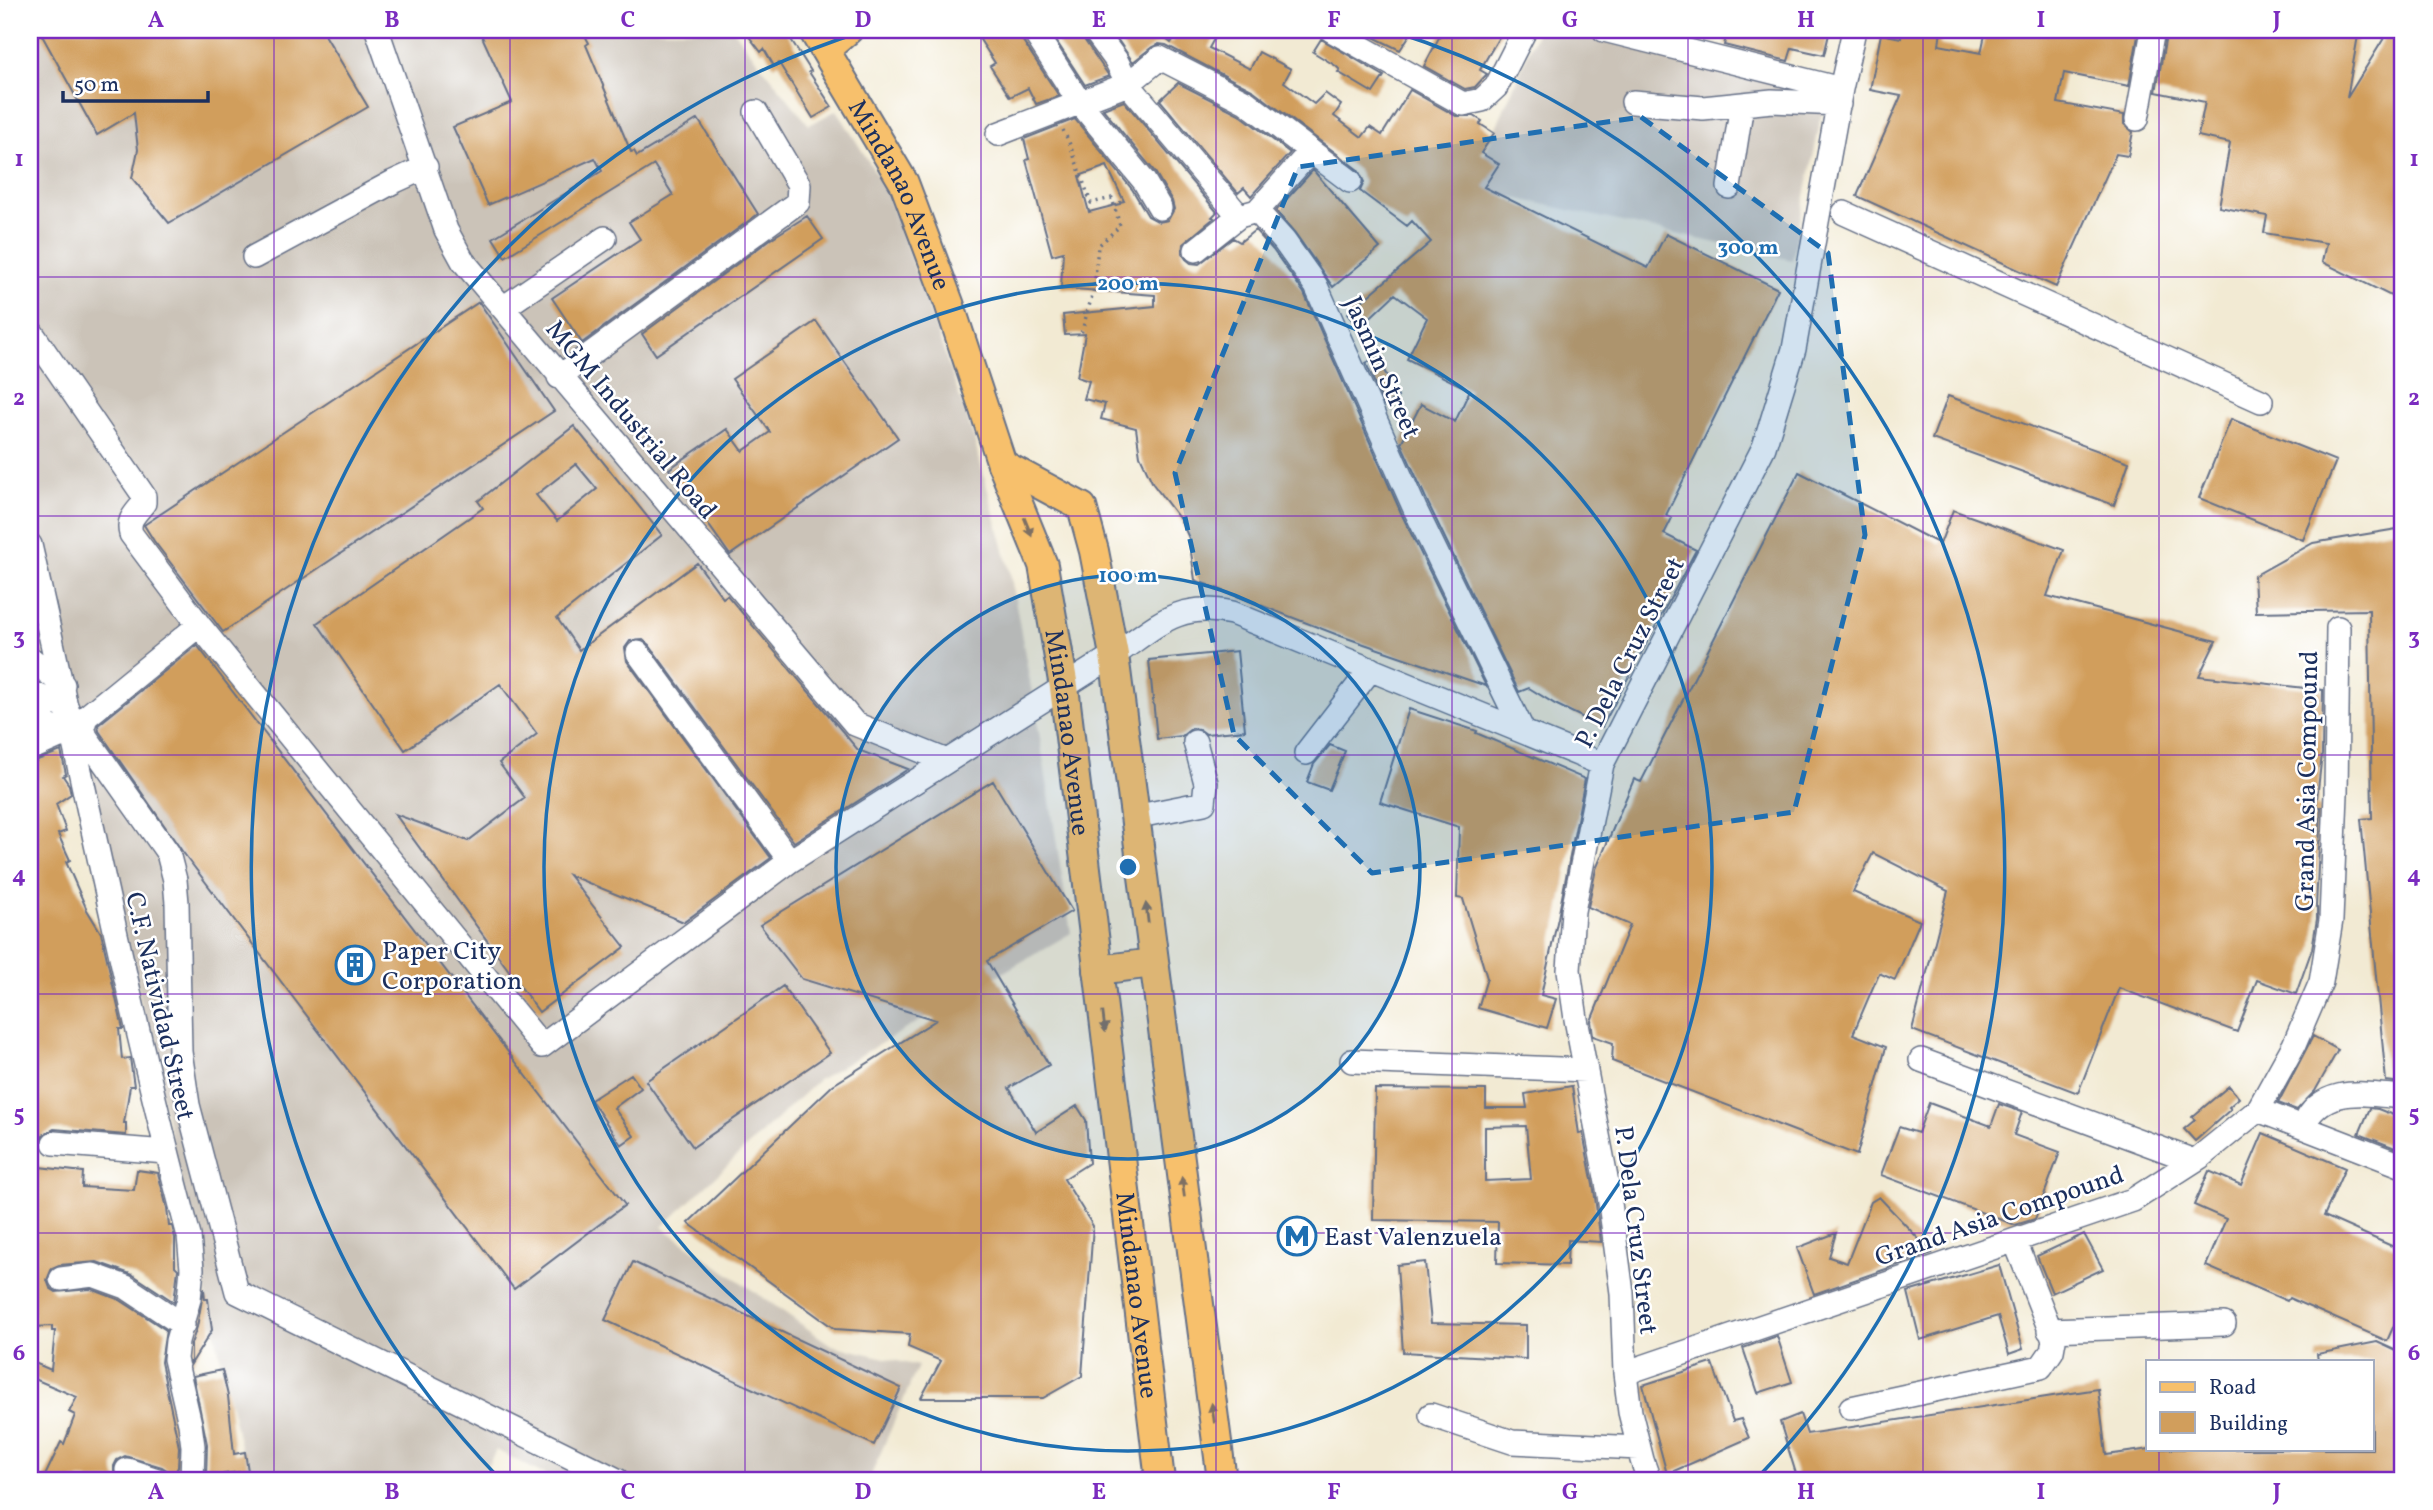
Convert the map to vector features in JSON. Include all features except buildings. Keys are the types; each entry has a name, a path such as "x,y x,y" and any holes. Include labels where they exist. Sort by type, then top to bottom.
{"main road":[{"path":"820,40 848,30"},
{"name":"Mindanao Avenue","path":"820,40 904,183 949,303 1002,464 1043,565 1064,687 1160,1480"},
{"name":"Mindanao Avenue","path":"1002,464 1083,507 1094,551 1114,655 1222,1480"},
{"path":"1098,970 1153,963"}],"street":[{"name":"MGM Industrial Road","path":"377,30 446,230 463,261 855,724 947,761"},
{"path":"1033,30 1080,103 1144,181 1160,208"},
{"name":"Jasmin Street","path":"1094,30 1116,60 1128,84 1248,213 1284,241 1316,286 1415,509 1522,729"},
{"path":"1331,30 1463,104 1482,100 1496,87 1525,30"},
{"path":"1604,30 1840,96"},
{"name":"P. Dela Cruz Street","path":"1649,1480 1630,1412 1625,1373 1622,1293 1608,1188 1569,971 1573,911 1602,764 1764,447 1794,349 1854,30"},
{"path":"2137,119 2153,30"},
{"path":"998,134 1128,84 1160,58 1246,102 1350,181"},
{"path":"1633,102 1703,108 1840,96"},
{"path":"1729,187 1742,104"},
{"path":"559,377 798,202 799,184 757,112"},
{"path":"1196,250 1248,213 1310,152"},
{"path":"254,257 426,167"},
{"path":"1844,213 2261,401"},
{"path":"503,308 604,238"},
{"path":"30,330 144,496 144,503 131,519 131,534 199,625 542,1046 790,861 1114,655 1166,619 1187,610 1210,608 1232,612 1602,764"},
{"name":"C.F. Natividad Street","path":"30,545 37,605 65,696 68,736 166,1153 189,1236 192,1269 175,1359 190,1424 193,1446 192,1480"},
{"path":"199,625 86,717 83,727 86,737 168,853 175,880 177,903 182,1075 237,1292 617,1480"},
{"name":"Grand Asia Compound","path":"1625,1373 2133,1200 2194,1161 2258,1110 2294,1045 2321,982 2332,920 2338,628"},
{"path":"638,653 790,861"},
{"path":"30,658 65,696"},
{"path":"1306,753 1371,668"},
{"path":"30,692 65,696"},
{"path":"30,712 68,736"},
{"path":"30,749 68,736"},
{"path":"1134,817 1204,803 1206,783 1195,742"},
{"path":"1922,1060 2194,1161"},
{"path":"1352,1061 1586,1070"},
{"path":"2303,1127 2309,1113 2330,1098 2354,1093 2403,1097"},
{"path":"2258,1110 2403,1166"},
{"path":"54,1143 166,1153"},
{"path":"1851,1408 2041,1367 2052,1351 2054,1340 2015,1241"},
{"path":"61,1279 93,1275 126,1287 183,1325"},
{"path":"2049,1330 2224,1324"},
{"path":"1430,1415 1512,1441 1639,1448"},
{"path":"127,1470 157,1480"}],"path":[{"path":"1054,113 1069,142 1091,203 1112,198 1120,226 1098,246 1094,289 1081,334"}],"highlighted area":[{"path":"1641,117 1828,253 1865,535 1794,812 1372,873 1234,735 1175,473 1298,167"}],"shaded area":[{"path":"30,30 733,30 809,125 837,110 888,193 972,432 1010,572 1071,933 818,1080 662,1227 831,1345 918,1366 869,1480 555,1480 496,1450 480,1480 258,1480 245,1468 30,506"},
{"path":"1538,30 1555,30 1827,89 1792,260 1470,188"}],"place":[{"name":"Paper City Corporation","path":"355,965"},
{"name":"East Valenzuela","path":"1297,1236"}]}
